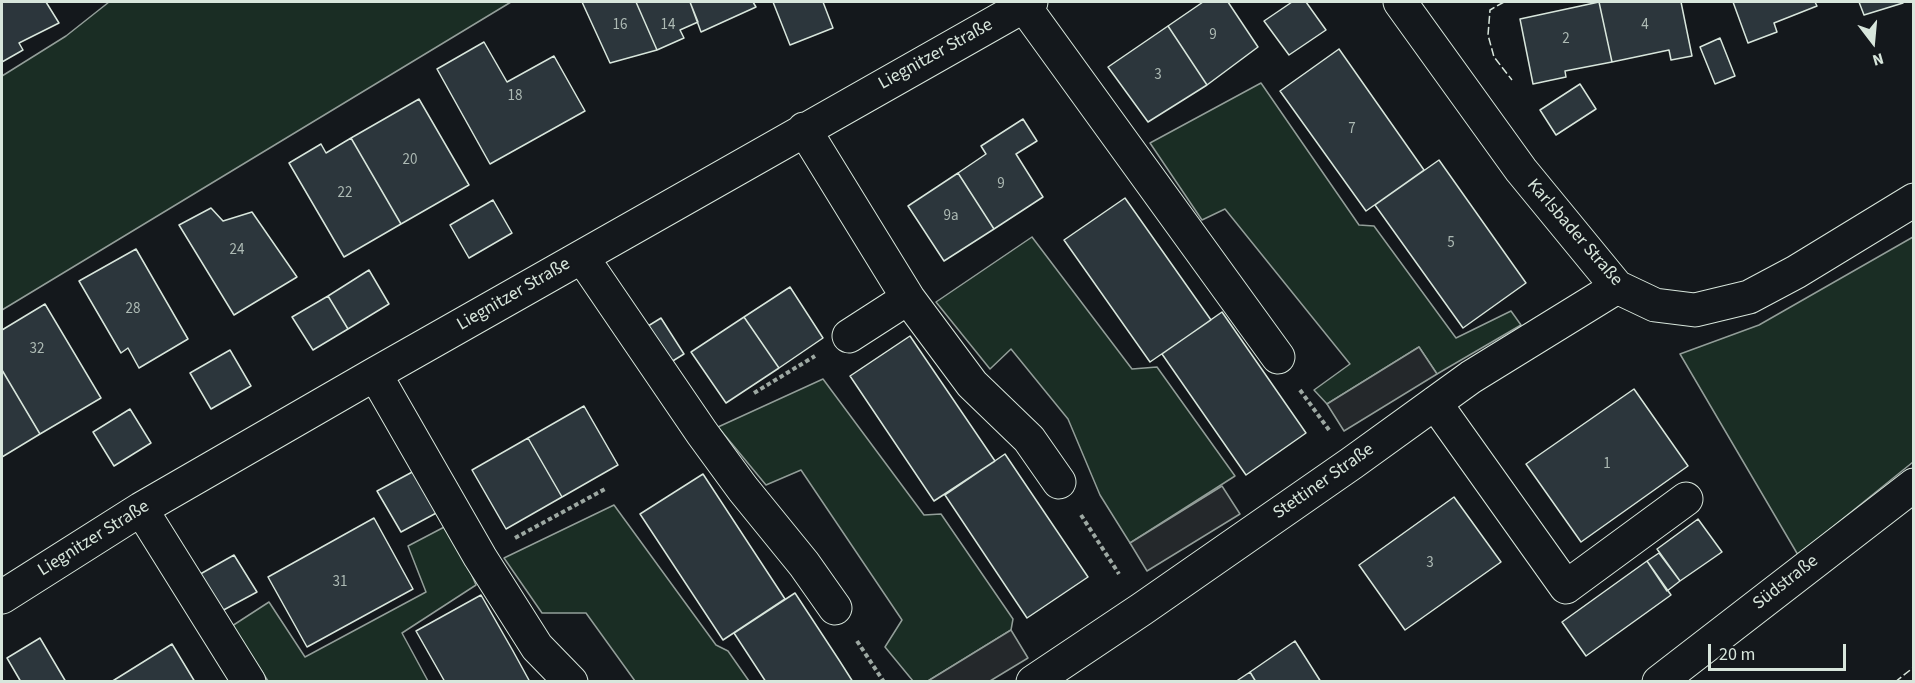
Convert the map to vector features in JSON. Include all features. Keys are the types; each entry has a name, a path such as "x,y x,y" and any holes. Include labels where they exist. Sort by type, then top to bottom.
{"street":[{"name":"Karlsbader Straße","path":"1400,2 1521,170 1617,287 1655,305 1695,310 1749,297 1796,272 1914,200"},
{"name":"Liegnitzer Straße","path":"2,597 141,509 804,129 1027,4"},
{"path":"1027,4 1278,357"},
{"path":"804,129 908,298 972,384 1029,439 1059,482"},
{"path":"582,256 702,433 743,489 804,564 835,608"},
{"name":"Stettiner Straße","path":"1033,681 1142,609 1471,377 1617,287"},
{"path":"849,336 908,298"},
{"path":"375,374 480,557 537,647 571,681"},
{"path":"1435,403 1566,587 1686,499"},
{"name":"Südstraße","path":"1659,681 1914,486"},
{"path":"141,509 249,681"}],"path":[{"path":"754,393 849,336"},
{"path":"1278,357 1352,463"},
{"path":"1059,482 1142,609"},
{"path":"480,557 605,489"},
{"path":"835,608 884,681"}],"green space":[{"path":"109,2 511,2 2,310 2,76 66,36"},
{"path":"1261,83 1359,225 1374,226 1456,338 1511,311 1521,325 1437,374 1419,347 1327,404 1314,390 1350,364 1225,209 1202,220 1150,143"},
{"path":"1032,237 1132,369 1157,367 1235,476 1130,543 1100,495 1068,419 1011,349 990,369 936,302"},
{"path":"1913,237 1913,462 1798,555 1680,354 1759,325"},
{"path":"823,379 924,515 941,514 1013,619 1011,630 928,681 913,681 885,647 902,620 801,470 766,485 718,427"},
{"path":"614,505 716,645 728,651 749,681 635,681 586,613 542,613 504,558"},
{"path":"450,524 476,585 402,633 428,681 268,681 232,626 269,602 305,657 426,592 408,546"}],"shaded area":[{"path":"1419,347 1437,374 1344,431 1327,404"},
{"path":"1222,486 1240,514 1147,571 1130,543"},
{"path":"1011,630 1028,658 990,681 928,681"}],"building":[{"path":"2,2 46,2 59,23 19,43 23,50 2,62"},
{"path":"582,2 636,2 657,50 610,63"},
{"path":"636,2 690,2 698,22 680,30 684,38 657,50"},
{"path":"690,2 753,2 756,7 701,32"},
{"path":"773,2 823,2 833,28 790,45"},
{"path":"1203,2 1228,2 1258,47 1207,85 1168,26"},
{"path":"1292,2 1306,2 1326,30 1289,55 1264,21"},
{"path":"1599,2 1681,2 1692,56 1671,60 1669,50 1612,62"},
{"path":"1599,2 1612,62 1565,71 1566,77 1533,84 1520,19"},
{"path":"1733,2 1815,2 1817,6 1774,23 1777,32 1748,43"},
{"path":"1859,2 1902,2 1903,3 1864,15"},
{"path":"1168,26 1207,85 1148,122 1108,67"},
{"path":"1720,38 1735,76 1715,84 1700,47"},
{"path":"484,42 507,82 554,56 585,111 490,164 437,69"},
{"path":"1339,49 1424,170 1366,211 1280,91"},
{"path":"1580,84 1596,109 1556,135 1540,110"},
{"path":"419,99 469,185 401,224 351,138"},
{"path":"1023,119 1037,141 1016,154 1043,197 994,229 958,173 986,154 981,146"},
{"path":"351,138 401,224 344,257 289,163 321,144 326,153"},
{"path":"1439,160 1526,283 1463,328 1375,205"},
{"path":"958,173 994,229 944,261 908,206"},
{"path":"1125,198 1211,320 1150,362 1064,240"},
{"path":"493,200 512,233 469,258 450,225"},
{"path":"211,208 223,221 252,212 297,277 234,315 179,225"},
{"path":"136,249 188,339 139,368 128,348 121,353 79,281"},
{"path":"369,270 389,304 348,329 328,296"},
{"path":"790,287 823,338 779,368 744,317"},
{"path":"328,296 348,329 313,350 292,317"},
{"path":"45,304 101,398 40,434 2,370 2,330"},
{"path":"1222,312 1306,433 1246,475 1162,354"},
{"path":"744,317 779,368 726,403 691,352"},
{"path":"661,318 684,354 663,367 640,331"},
{"path":"910,336 995,461 934,501 850,376"},
{"path":"230,350 251,386 211,409 190,373"},
{"path":"2,370 40,434 2,457"},
{"path":"1634,389 1688,466 1581,542 1526,464"},
{"path":"584,406 618,465 562,497 528,438"},
{"path":"130,409 151,443 114,466 93,432"},
{"path":"528,438 562,497 506,529 472,470"},
{"path":"1005,454 1088,577 1027,618 945,495"},
{"path":"416,470 440,511 401,532 377,491"},
{"path":"703,474 785,599 723,640 640,514"},
{"path":"1454,497 1501,562 1405,630 1359,565"},
{"path":"374,518 413,589 307,647 268,577"},
{"path":"1698,519 1722,552 1680,581 1657,549"},
{"path":"1659,553 1680,581 1667,591 1647,561"},
{"path":"234,555 257,592 218,613 195,577"},
{"path":"1647,561 1671,595 1586,656 1562,622"},
{"path":"795,593 853,682 766,682 734,633"},
{"path":"481,595 530,682 445,682 416,631"},
{"path":"40,638 66,682 21,682 7,658"},
{"path":"1295,641 1321,682 1256,682 1250,672"},
{"path":"172,644 195,682 111,682"},
{"path":"1250,672 1256,682 1235,682"}],"fence":[{"path":"1504,2 1490,10 1488,35 1494,57 1512,80"},
{"path":"1895,682 1914,667"}]}
